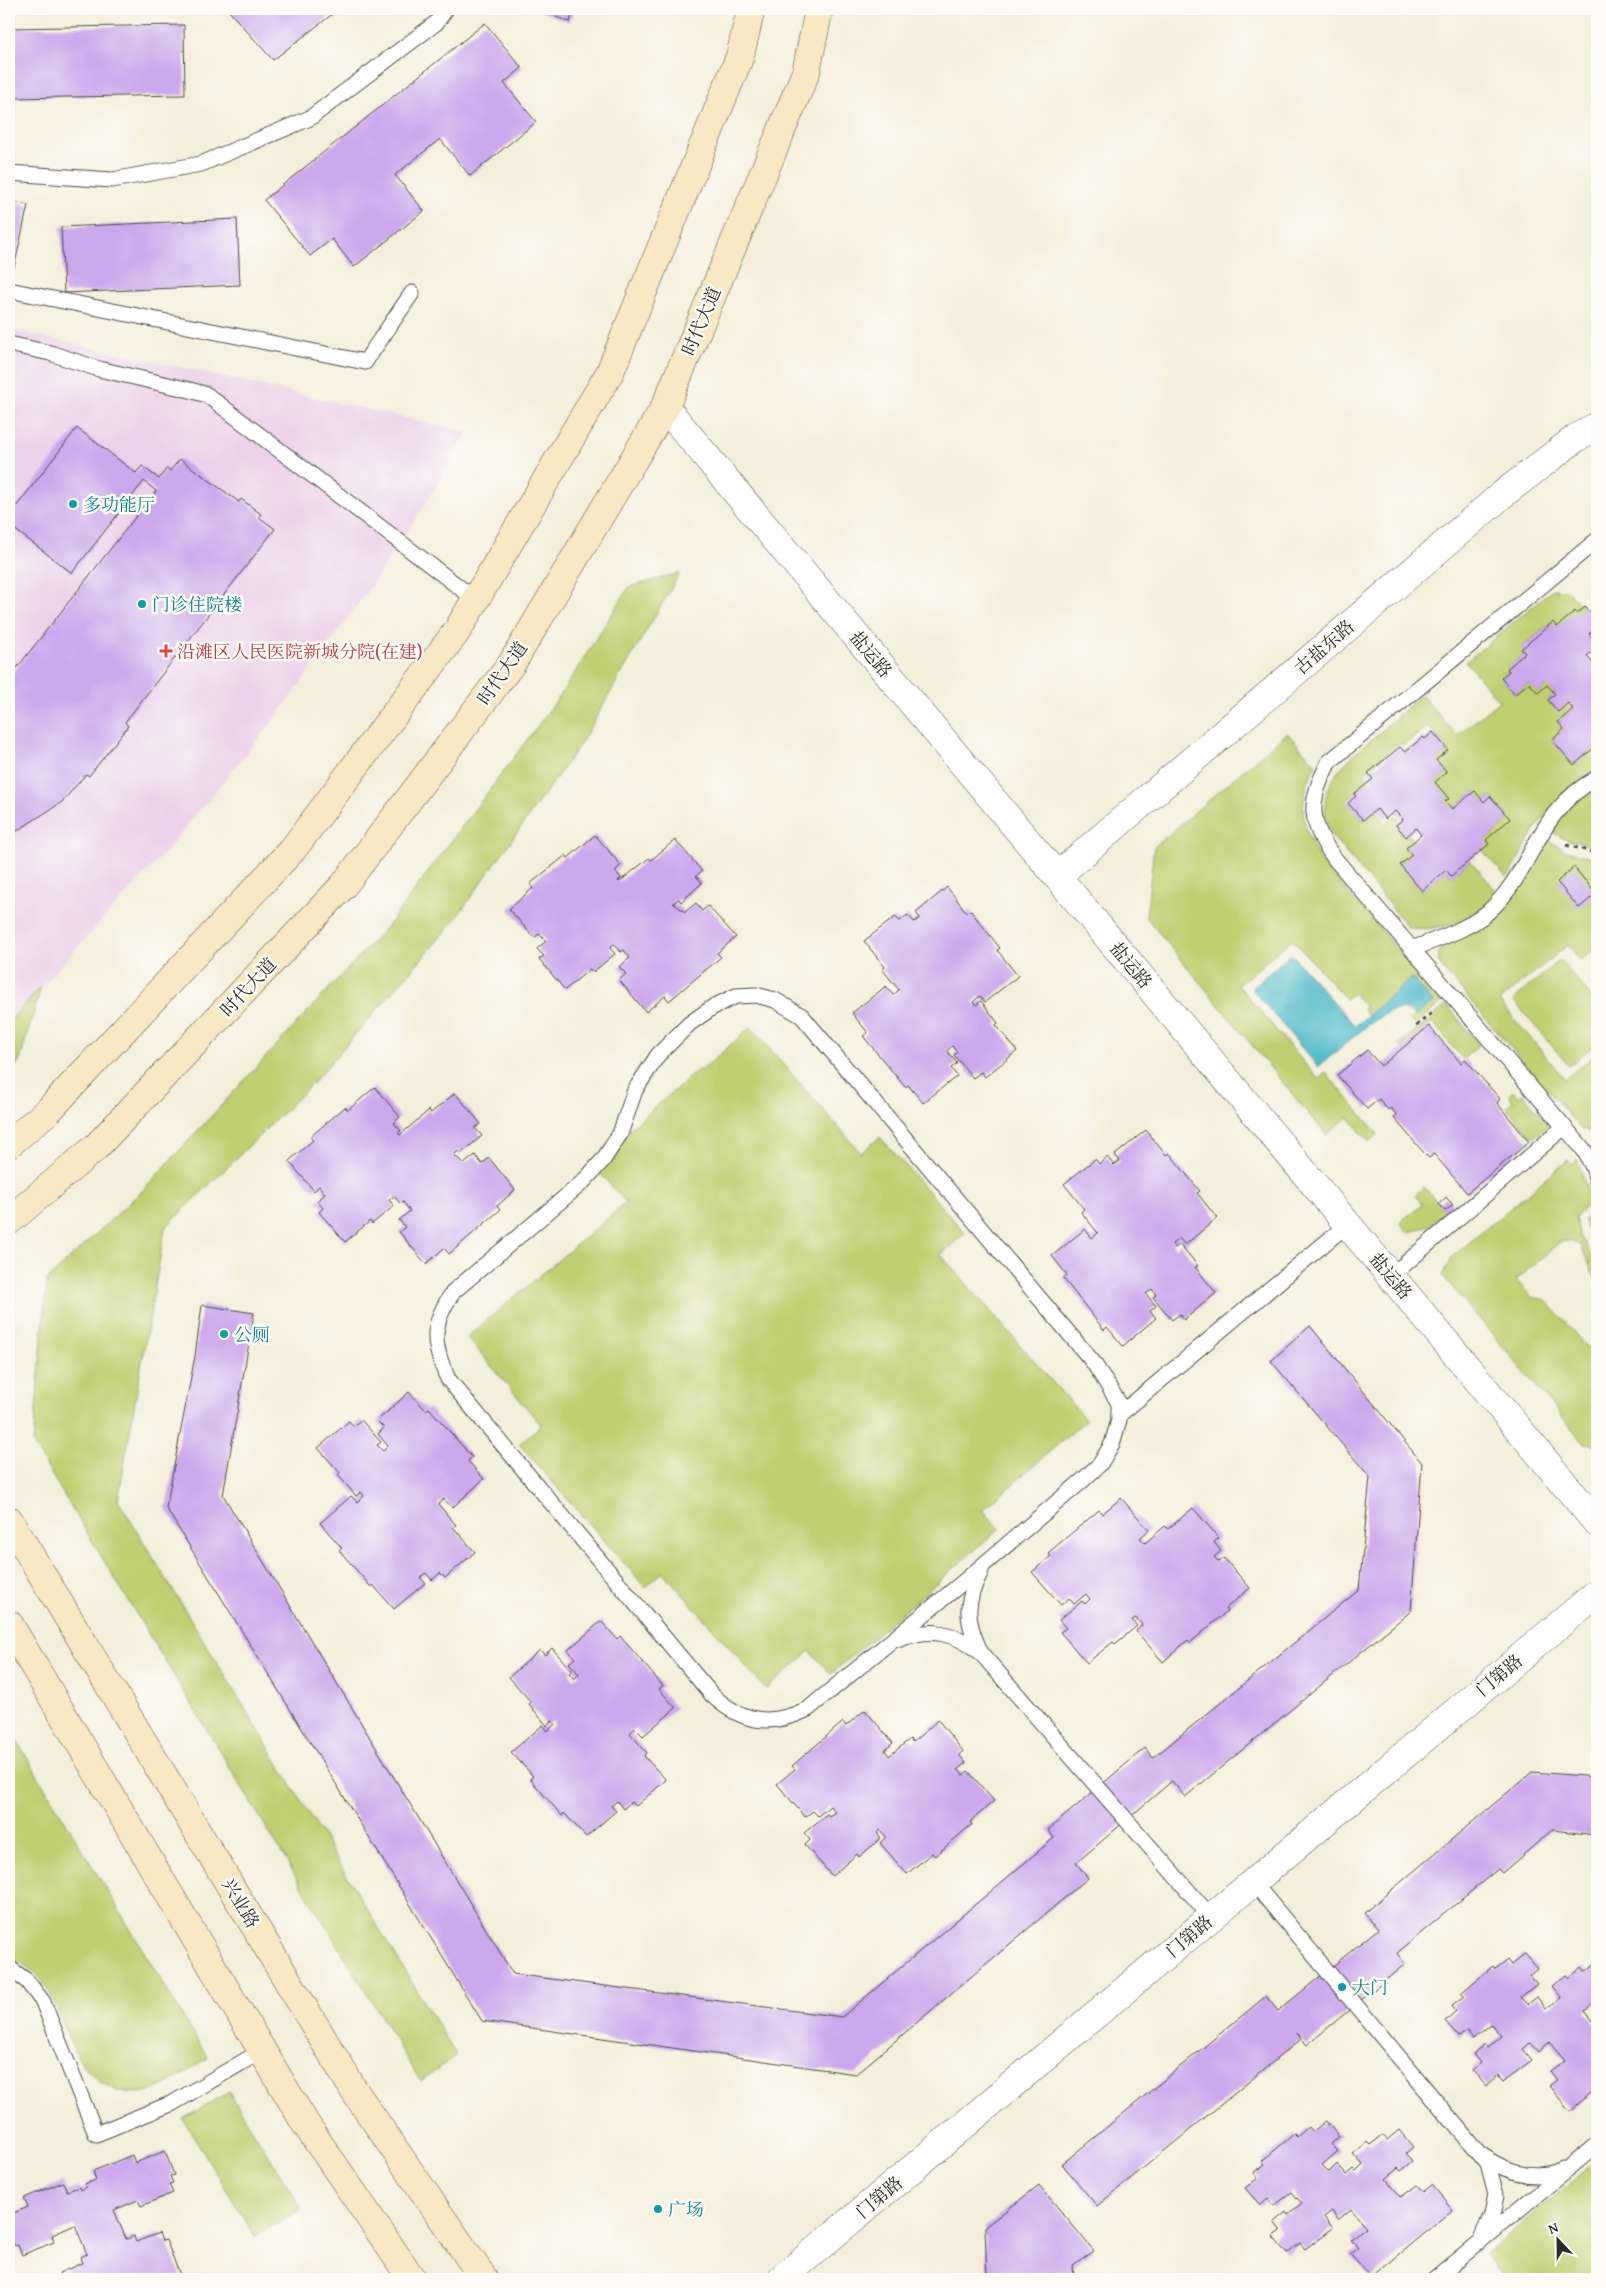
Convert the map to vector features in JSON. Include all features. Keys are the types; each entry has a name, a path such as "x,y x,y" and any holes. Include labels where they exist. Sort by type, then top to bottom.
{"main road":[{"path":"9,1144 49,1110 293,848 457,631 610,372 740,56 751,9"},
{"name":"时代大道","path":"9,1220 96,1147 343,886 512,663 665,407 806,72 819,9"},
{"name":"兴业路","path":"9,1520 355,2092 484,2279"},
{"path":"9,1624 305,2123 412,2279"}],"street":[{"name":"盐运路","path":"665,407 1597,1523"},
{"name":"古盐东路","path":"1057,876 1508,490 1576,438 1597,426"},
{"name":"门第路","path":"781,2279 1597,1593"}],"lane":[{"path":"9,173 112,180 201,164 310,118 436,23 446,9"},
{"path":"9,290 365,362 412,293"},
{"path":"9,344 50,353 99,369 207,395 476,600"},
{"path":"1597,540 1329,762 1318,783 1314,818 1321,841 1564,1127 1584,1150 1592,1155 1597,1181"},
{"path":"1412,949 1471,924 1488,912 1508,889 1547,822 1563,802 1582,786 1597,778"},
{"path":"756,995 775,1000 802,1016 1093,1362 1120,1403 1119,1415 1112,1444 1100,1464 985,1563 808,1709 789,1718 755,1720 726,1708 712,1695 475,1413 448,1379 440,1362 435,1336 441,1309 454,1291 583,1182 603,1160 620,1134 635,1090 658,1055 689,1024 713,1007 736,996 756,995"},
{"path":"1391,1276 1564,1127"},
{"path":"1119,1415 1348,1224"},
{"path":"980,1652 972,1634 968,1601 985,1563"},
{"path":"887,1645 917,1633 938,1632 968,1643 980,1652 1211,1918"},
{"path":"1254,1882 1488,2164 1496,2196 1492,2215 1479,2242"},
{"path":"9,1968 27,1981 43,2002 96,2134 173,2103 263,2050"},
{"path":"1434,2279 1597,2145"},
{"path":"1480,2155 1511,2172 1528,2175 1557,2172 1576,2163"}],"shaded area":[{"name":"沿滩区人民医院新城分院(在建)","path":"9,329 468,432 419,514 371,586 277,716 168,849 9,1022"}],"green space":[{"path":"680,573 581,743 451,925 311,1085 165,1228 118,1500 456,2055 421,2082 33,1444 47,1280 144,1189 389,924 560,696 629,587"},
{"path":"1553,589 1566,590 1584,608 1577,614 1575,612 1557,627 1552,622 1521,648 1525,653 1507,669 1509,671 1501,678 1515,694 1529,683 1538,693 1547,685 1555,694 1548,700 1558,711 1568,703 1573,709 1558,722 1564,729 1552,740 1574,765 1597,745 1597,771 1581,780 1556,802 1506,877 1482,850 1486,840 1510,819 1490,796 1484,802 1475,791 1452,809 1445,801 1448,798 1435,782 1447,772 1436,760 1448,750 1428,726 1403,746 1400,743 1364,773 1370,780 1347,801 1363,820 1374,810 1385,823 1395,815 1400,821 1396,825 1406,837 1409,835 1414,841 1406,848 1412,855 1400,865 1421,891 1446,870 1451,876 1470,860 1493,887 1495,894 1488,904 1469,918 1457,923 1433,928 1409,928 1332,836 1326,820 1325,806 1327,793 1332,781 1349,759 1421,695 1457,736 1499,701 1466,662"},
{"path":"1287,733 1316,764 1306,790 1304,814 1309,837 1322,862 1443,1001 1415,1025 1409,1020 1433,1002 1412,978 1368,1015 1363,1009 1365,1007 1353,993 1346,999 1292,939 1238,985 1317,1078 1319,1079 1326,1073 1378,1134 1369,1142 1348,1117 1326,1135 1146,917 1154,847"},
{"path":"1597,785 1597,847 1567,840 1551,830 1569,805"},
{"path":"1546,839 1566,851 1597,858 1597,948 1580,960 1568,945 1499,1001 1565,1079 1597,1053 1597,1133 1581,1129 1439,964 1439,954 1442,947 1457,938"},
{"path":"1560,960 1597,1004 1597,1042 1569,1066 1513,1000"},
{"path":"41,987 19,1063 9,1072 9,1022"},
{"path":"1447,1005 1479,1045 1463,1059 1432,1022 1401,1048 1398,1045"},
{"path":"751,1027 861,1153 880,1137 965,1233 941,1255 1086,1420 983,1510 999,1529 831,1674 810,1651 766,1689 663,1572 645,1587 519,1444 541,1425 467,1337 626,1203 591,1163 699,1069 701,1071"},
{"path":"1513,1091 1518,1097 1523,1094 1549,1125 1533,1138 1506,1107 1513,1101 1509,1095"},
{"path":"1577,1159 1591,1201 1575,1218 1580,1238 1585,1242 1597,1272 1597,1283 1581,1245 1569,1241 1560,1242 1516,1280 1531,1297 1546,1300 1587,1348 1592,1348 1597,1344 1597,1445 1585,1444 1443,1276 1452,1257 1568,1160 1572,1164"},
{"path":"1424,1187 1446,1212 1429,1225 1408,1233 1400,1222 1422,1204 1415,1195"},
{"path":"1593,1211 1597,1223 1597,1259 1584,1220"},
{"path":"9,1728 208,2058 161,2087 137,2093 115,2089 99,2080 77,2056 51,1995 42,1981 23,1964 9,1957"},
{"path":"229,2092 302,2209 255,2236 183,2119"},
{"path":"1597,2161 1597,2279 1505,2279 1485,2254"}],"water":[{"path":"1291,954 1355,1026 1412,978 1433,1003 1415,1016 1408,1011 1396,1010 1376,1020 1318,1067 1251,988"}],"building":[{"path":"227,9 339,9 273,60"},
{"path":"534,9 574,9 570,22"},
{"path":"485,23 522,68 504,83 536,122 470,176 440,139 395,175 424,211 354,267 332,239 310,256 264,200"},
{"path":"184,25 185,95 9,98 9,28"},
{"path":"9,201 28,205 14,268 9,267"},
{"path":"237,219 240,285 64,293 61,227"},
{"name":"门诊住院楼","path":"77,428 136,473 142,466 159,479 167,468 170,471 180,459 239,502 241,499 261,514 259,517 275,529 125,722 128,726 89,776 86,774 62,802 9,836 9,678 156,491 144,481 72,573 9,525 9,516"},
{"path":"1585,607 1597,621 1597,627 1589,634 1597,644 1597,648 1587,656 1597,668 1597,745 1574,765 1552,740 1564,729 1558,722 1573,709 1568,703 1558,712 1548,700 1555,694 1547,685 1538,693 1529,683 1515,694 1501,678 1509,671 1507,669 1525,653 1521,649 1553,622 1557,627 1575,611 1577,614"},
{"path":"1433,732 1448,750 1436,760 1447,772 1435,782 1449,799 1445,801 1452,809 1475,791 1484,802 1490,796 1510,819 1486,840 1489,844 1451,876 1446,870 1422,891 1400,865 1412,855 1406,848 1421,835 1416,828 1406,837 1396,825 1403,819 1395,811 1385,819 1377,809 1363,820 1348,803 1356,796 1354,794 1373,779 1368,773 1400,747 1405,752 1423,737 1425,739"},
{"path":"595,835 621,865 615,871 621,878 619,882 649,858 651,860 675,840 702,871 696,876 702,883 681,902 679,899 673,903 685,912 696,903 702,911 708,906 736,937 717,953 721,957 669,1001 665,996 646,1012 619,980 626,974 619,967 630,958 624,950 621,952 614,944 610,948 615,954 593,972 590,969 565,990 539,959 544,956 537,949 546,941 539,934 534,938 509,909 533,888 530,884 566,855 568,858"},
{"path":"1574,867 1596,894 1579,908 1557,882"},
{"path":"947,887 967,913 970,910 1000,948 997,950 1018,976 985,1002 980,996 973,1002 976,1005 981,1001 998,1023 996,1025 1017,1051 985,1077 981,1072 973,1078 954,1055 957,1052 952,1046 947,1051 957,1063 951,1068 957,1076 923,1103 908,1085 905,1087 863,1036 868,1033 852,1013 886,986 893,995 899,990 882,969 885,967 864,941 895,917 900,921 908,915 914,922 920,918 916,913"},
{"path":"1429,1026 1461,1063 1465,1059 1500,1099 1497,1103 1529,1142 1467,1193 1434,1154 1429,1158 1424,1153 1394,1118 1397,1115 1391,1108 1388,1110 1379,1099 1367,1109 1337,1075 1367,1050 1381,1066"},
{"path":"375,1087 400,1117 394,1123 401,1131 398,1133 400,1135 429,1110 431,1113 455,1093 481,1124 475,1128 482,1136 460,1154 458,1151 454,1155 464,1164 475,1155 482,1164 489,1158 515,1190 497,1206 500,1210 449,1254 444,1248 426,1264 399,1232 405,1227 399,1220 410,1211 403,1202 401,1204 394,1196 389,1200 394,1206 372,1224 370,1221 345,1242 319,1212 323,1208 317,1201 325,1194 319,1186 314,1191 289,1161 313,1140 310,1137 345,1107 348,1110"},
{"path":"1146,1130 1166,1155 1169,1153 1200,1191 1197,1193 1217,1218 1185,1245 1179,1238 1172,1244 1175,1248 1180,1244 1198,1266 1195,1267 1216,1293 1184,1320 1180,1314 1172,1320 1153,1297 1156,1295 1152,1289 1146,1294 1156,1306 1150,1311 1156,1318 1123,1346 1107,1327 1104,1330 1063,1278 1067,1275 1052,1256 1085,1229 1092,1238 1098,1233 1081,1212 1084,1209 1064,1184 1095,1159 1099,1164 1107,1157 1114,1165 1120,1161 1115,1155"},
{"path":"1446,1197 1453,1205 1445,1211 1439,1204"},
{"path":"202,1305 254,1313 223,1495 513,1974 842,2017 1054,1838 1048,1830 1145,1748 1153,1758 1359,1590 1370,1477 1271,1361 1310,1326 1422,1463 1411,1611 1185,1797 1172,1781 1076,1863 1088,1878 856,2074 482,2021 166,1508 195,1356"},
{"path":"409,1392 426,1410 429,1408 472,1457 468,1461 484,1479 452,1508 444,1499 438,1504 456,1525 453,1527 475,1552 445,1578 440,1573 432,1580 426,1573 420,1577 425,1583 394,1609 373,1585 371,1587 339,1550 342,1548 320,1523 351,1496 357,1502 364,1496 361,1492 356,1496 338,1475 340,1473 318,1448 349,1421 353,1426 361,1420 381,1442 377,1445 383,1451 388,1446 378,1434 384,1428 377,1421"},
{"path":"1121,1498 1149,1530 1140,1538 1145,1543 1165,1526 1168,1529 1193,1508 1219,1538 1214,1542 1221,1551 1214,1557 1219,1562 1224,1558 1250,1588 1190,1643 1188,1640 1163,1662 1136,1631 1142,1625 1136,1618 1132,1620 1137,1626 1087,1663 1060,1632 1066,1628 1059,1620 1082,1601 1085,1604 1090,1599 1086,1594 1074,1604 1069,1598 1061,1605 1032,1572 1051,1556 1048,1553 1099,1510 1102,1514"},
{"path":"601,1621 617,1639 620,1636 663,1686 659,1689 676,1708 643,1736 635,1728 630,1733 647,1753 644,1756 666,1780 636,1806 631,1802 623,1809 617,1801 611,1806 616,1811 586,1837 564,1813 562,1816 530,1779 533,1776 511,1752 543,1725 548,1731 555,1724 552,1721 547,1726 529,1704 531,1702 509,1677 540,1650 545,1655 552,1648 572,1671 569,1673 574,1679 579,1674 569,1663 575,1658 568,1650"},
{"path":"865,1710 893,1743 885,1750 889,1756 910,1739 913,1742 938,1720 963,1751 959,1755 966,1763 958,1769 963,1775 968,1771 994,1801 970,1822 972,1824 935,1856 932,1853 907,1874 880,1843 886,1837 880,1830 877,1833 881,1838 859,1857 857,1854 832,1876 805,1845 810,1840 804,1833 827,1814 829,1816 835,1812 830,1806 818,1816 813,1811 805,1817 777,1784 795,1769 792,1766 843,1722 846,1726"},
{"path":"1532,1772 1597,1777 1597,1835 1552,1830 1502,1873 1498,1869 1397,1953 1405,1964 1307,2045 1297,2033 1301,2039 1097,2206 1062,2164 1266,1996 1278,2011 1378,1929 1364,1913"},
{"path":"1525,1954 1538,1969 1530,1976 1537,1984 1521,1997 1528,2004 1537,1997 1546,2008 1562,1998 1552,1986 1566,1975 1569,1978 1582,1967 1586,1972 1597,1963 1597,2001 1585,2011 1597,2026 1597,2088 1570,2111 1549,2086 1557,2080 1550,2071 1565,2060 1550,2042 1538,2052 1530,2043 1523,2049 1532,2060 1504,2081 1499,2075 1486,2086 1472,2070 1480,2063 1473,2054 1485,2045 1487,2048 1501,2036 1491,2024 1473,2039 1467,2031 1459,2037 1445,2021 1456,2011 1452,2005 1464,1996 1461,1993 1493,1966 1495,1969 1507,1960 1511,1965"},
{"path":"1326,2121 1339,2137 1331,2144 1338,2151 1322,2165 1329,2172 1337,2164 1346,2175 1353,2169 1356,2172 1363,2165 1353,2154 1367,2142 1370,2145 1383,2135 1387,2140 1399,2130 1413,2147 1406,2153 1413,2161 1401,2171 1398,2168 1386,2179 1401,2197 1417,2185 1423,2192 1432,2185 1453,2210 1371,2278 1350,2254 1358,2248 1351,2239 1366,2227 1351,2209 1338,2220 1332,2211 1324,2217 1333,2228 1305,2249 1300,2243 1287,2254 1273,2237 1281,2231 1274,2222 1286,2212 1288,2215 1302,2204 1292,2192 1274,2206 1268,2198 1260,2205 1245,2188 1258,2178 1254,2173 1265,2164 1262,2161 1294,2134 1297,2137 1308,2127 1312,2132"},
{"path":"165,2151 174,2175 170,2176 173,2183 169,2184 173,2193 141,2206 138,2200 114,2210 126,2239 134,2236 136,2242 159,2233 162,2241 166,2240 180,2275 168,2279 61,2279 59,2273 82,2263 80,2257 87,2254 75,2225 52,2235 54,2242 22,2255 18,2245 15,2246 12,2240 9,2241 9,2215 28,2207 24,2198 63,2182 67,2191 79,2187 80,2190 86,2187 85,2184 96,2180 93,2171 132,2155 135,2163"},
{"path":"1039,2185 1094,2251 1073,2266 1074,2279 987,2279 985,2227"}],"place":[{"name":"多功能厅","path":"73,504"},
{"name":"门诊住院楼","path":"142,604"},
{"name":"沿滩区人民医院新城分院(在建)","path":"166,651"},
{"name":"公厕","path":"224,1334"},
{"name":"大门","path":"1342,1987"},
{"name":"广场","path":"658,2209"}]}
